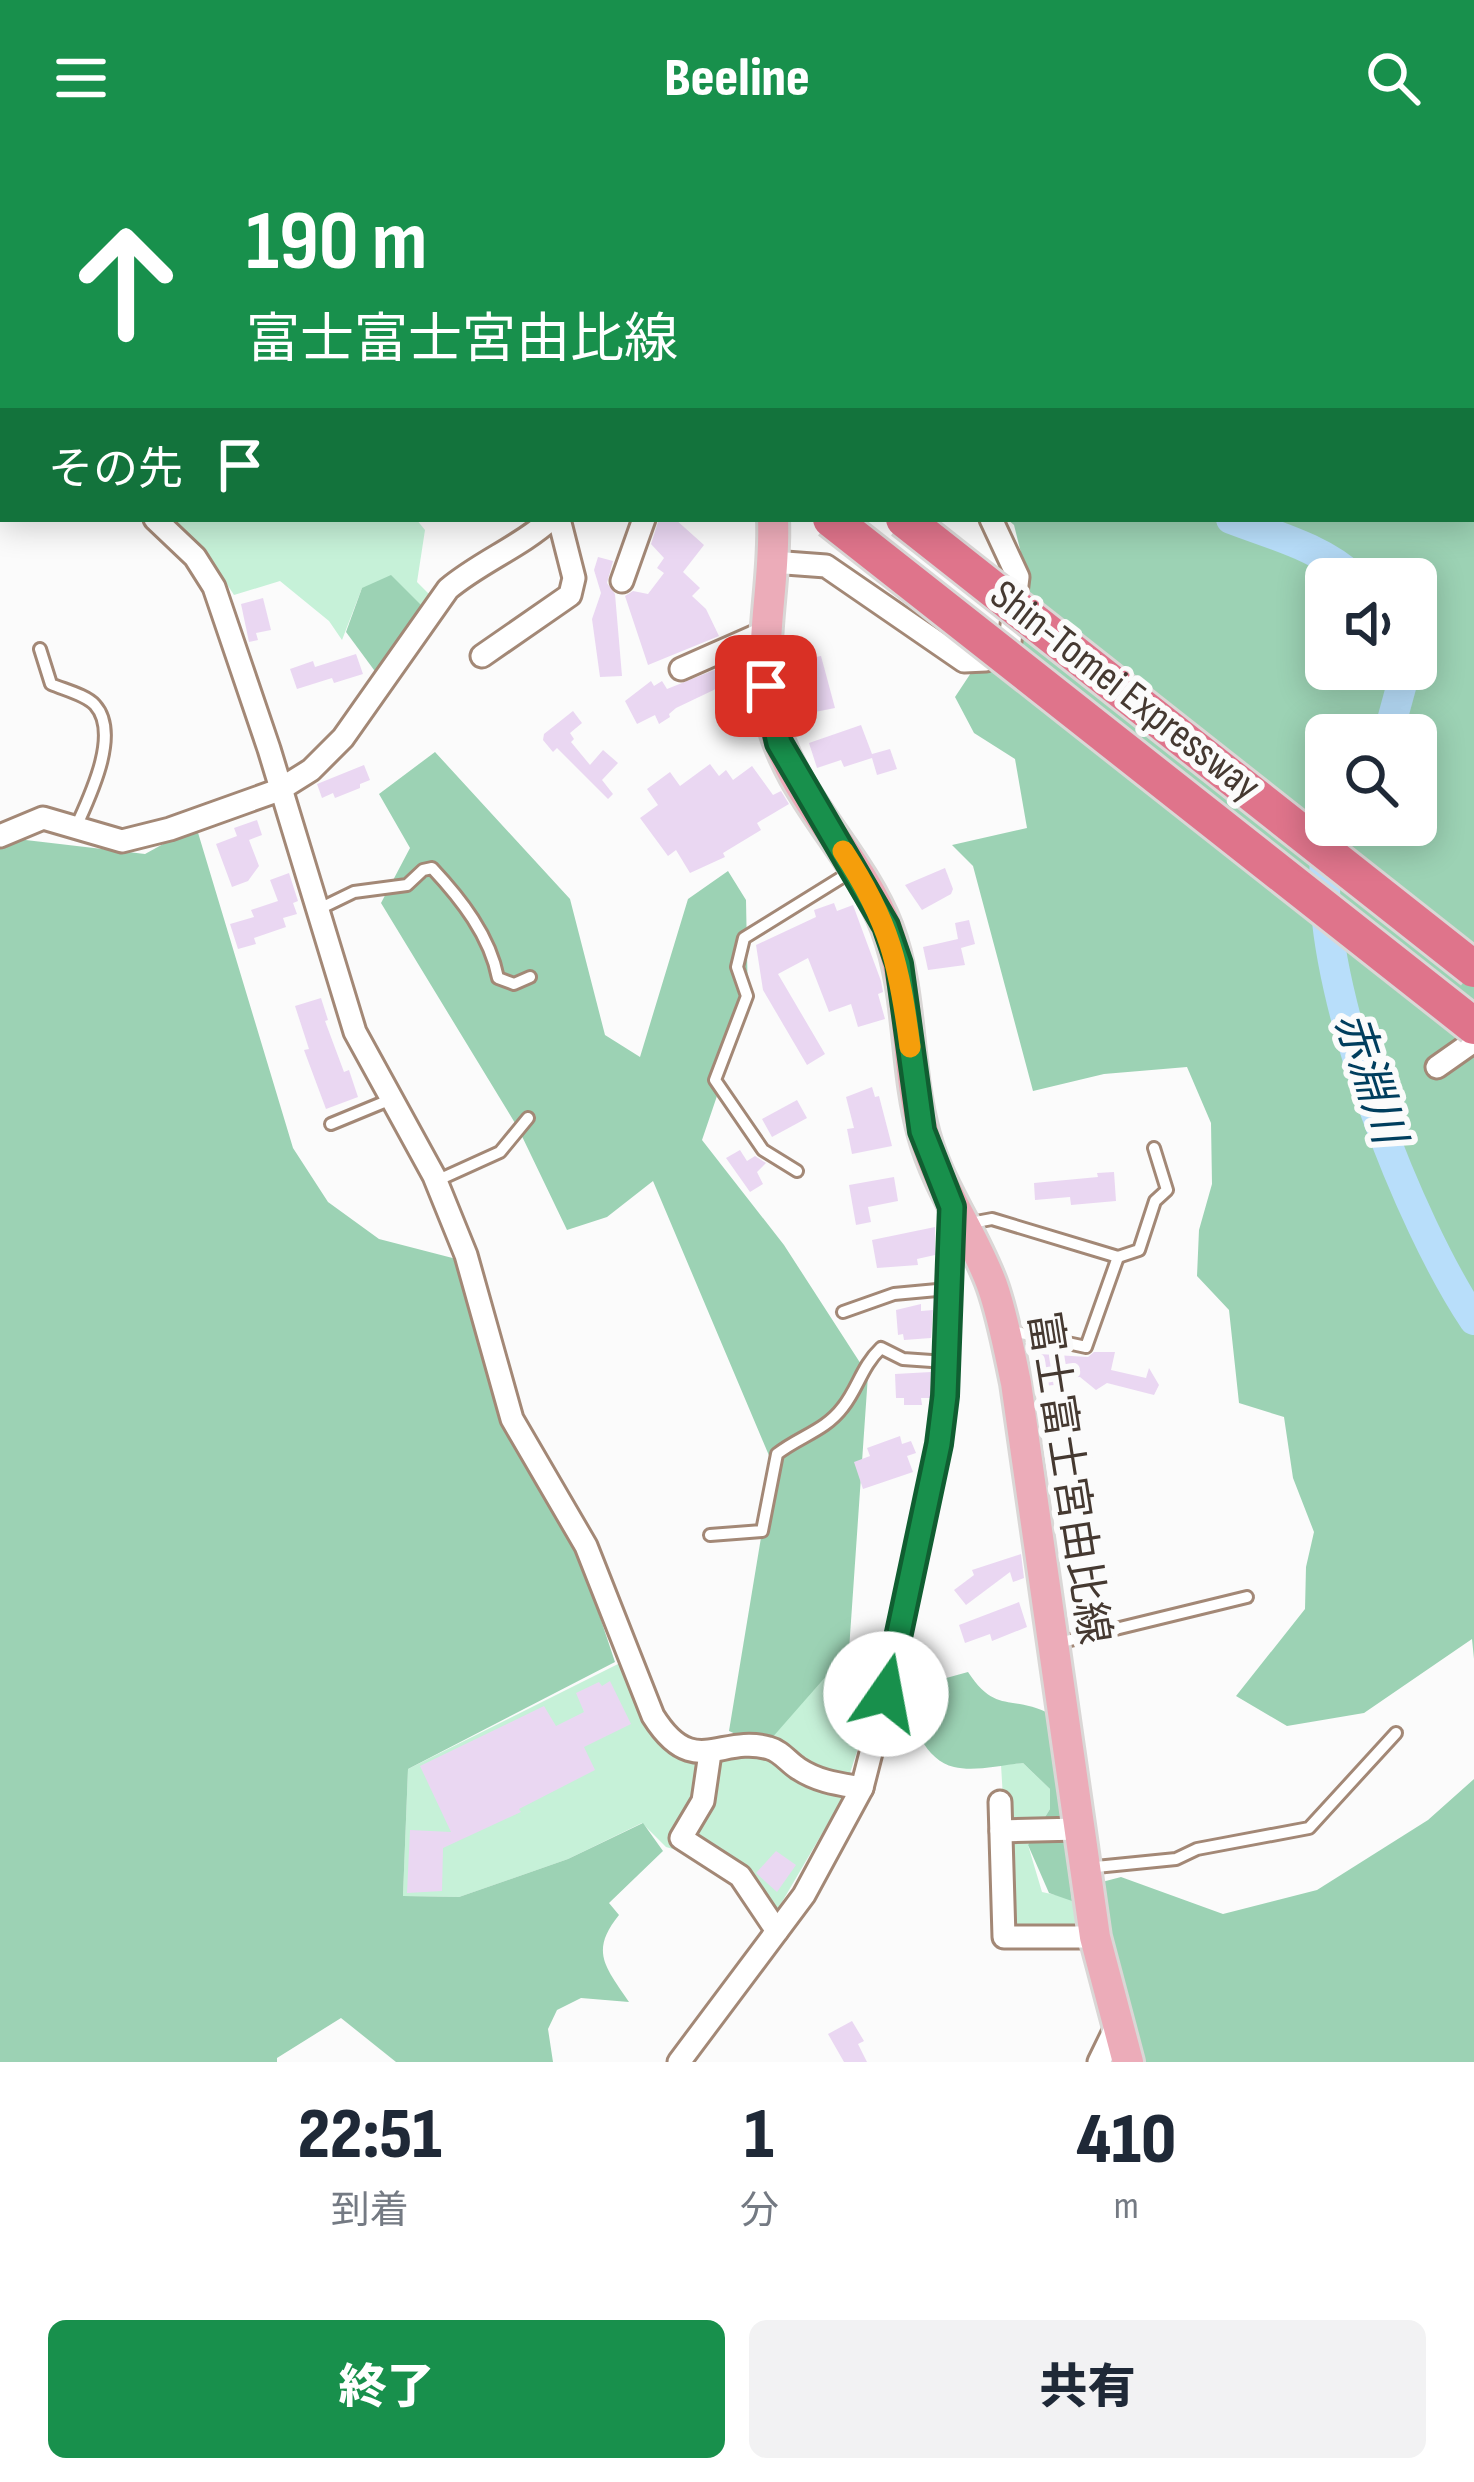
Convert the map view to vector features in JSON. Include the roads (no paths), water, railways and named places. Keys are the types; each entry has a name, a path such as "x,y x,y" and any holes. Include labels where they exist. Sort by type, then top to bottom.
{"highway":[{"name":"Shin-Tomei Expressway","path":"835,522 1474,1026"},
{"name":"Shin-Tomei Expressway","path":"908,522 1474,969"}],"main road":[{"name":"富士富士宮由比線","path":"765,522 772,562 766,686 779,743 880,912 899,964 922,1131 992,1285 1005,1330 1084,1869 1116,2027 1128,2062"}],"street":[{"path":"157,522 195,557 214,587 355,1032 436,1181 466,1255 512,1419 586,1546 653,1716 664,1734 683,1748 710,1754 752,1745 774,1748 820,1781 862,1788"},
{"path":"0,836 43,818 122,841 279,790 311,770 344,738 448,589 469,571 551,522"},
{"path":"482,656 570,595 574,578 556,522"},
{"path":"622,581 643,522"},
{"path":"772,562 826,566 964,661 986,660 1010,641 1018,577 992,522"},
{"path":"682,669 767,632"},
{"path":"1437,1066 1474,1041"},
{"path":"679,2062 804,1895 862,1788 939,1444 957,1216"},
{"path":"948,1289 992,1285"},
{"path":"710,1754 703,1801 681,1838 740,1876 777,1931"},
{"path":"1000,1802 1004,1937 1096,1937"},
{"path":"1001,1832 1079,1829"},
{"path":"1099,2062 1116,2027"}],"lane":[{"path":"40,649 51,684 92,700 101,713 104,757 76,827"},
{"path":"319,908 354,892 407,885 432,868 481,932 497,978 514,984 530,977"},
{"path":"797,1171 764,1150 715,1080 747,996 737,967 744,938 854,869"},
{"path":"331,1124 394,1098"},
{"path":"436,1181 500,1153 528,1118"},
{"path":"957,1216 992,1219 1118,1257 1139,1250 1155,1201 1166,1190 1154,1148"},
{"path":"1005,1330 1086,1347 1118,1257"},
{"path":"842,1312 894,1294 948,1289"},
{"path":"710,1535 763,1531 777,1454 819,1432 844,1406 866,1362 881,1348 903,1359 946,1362"},
{"path":"1053,1644 1247,1597"},
{"path":"1084,1869 1177,1858 1197,1849 1309,1828 1396,1732"}],"waterway":[{"name":"赤淵川","path":"1239,522 1325,558"},
{"name":"赤淵川","path":"1394,714 1400,690"},
{"name":"赤淵川","path":"1332,846 1324,866 1328,933 1354,1048 1374,1110 1423,1227 1474,1320"}]}
